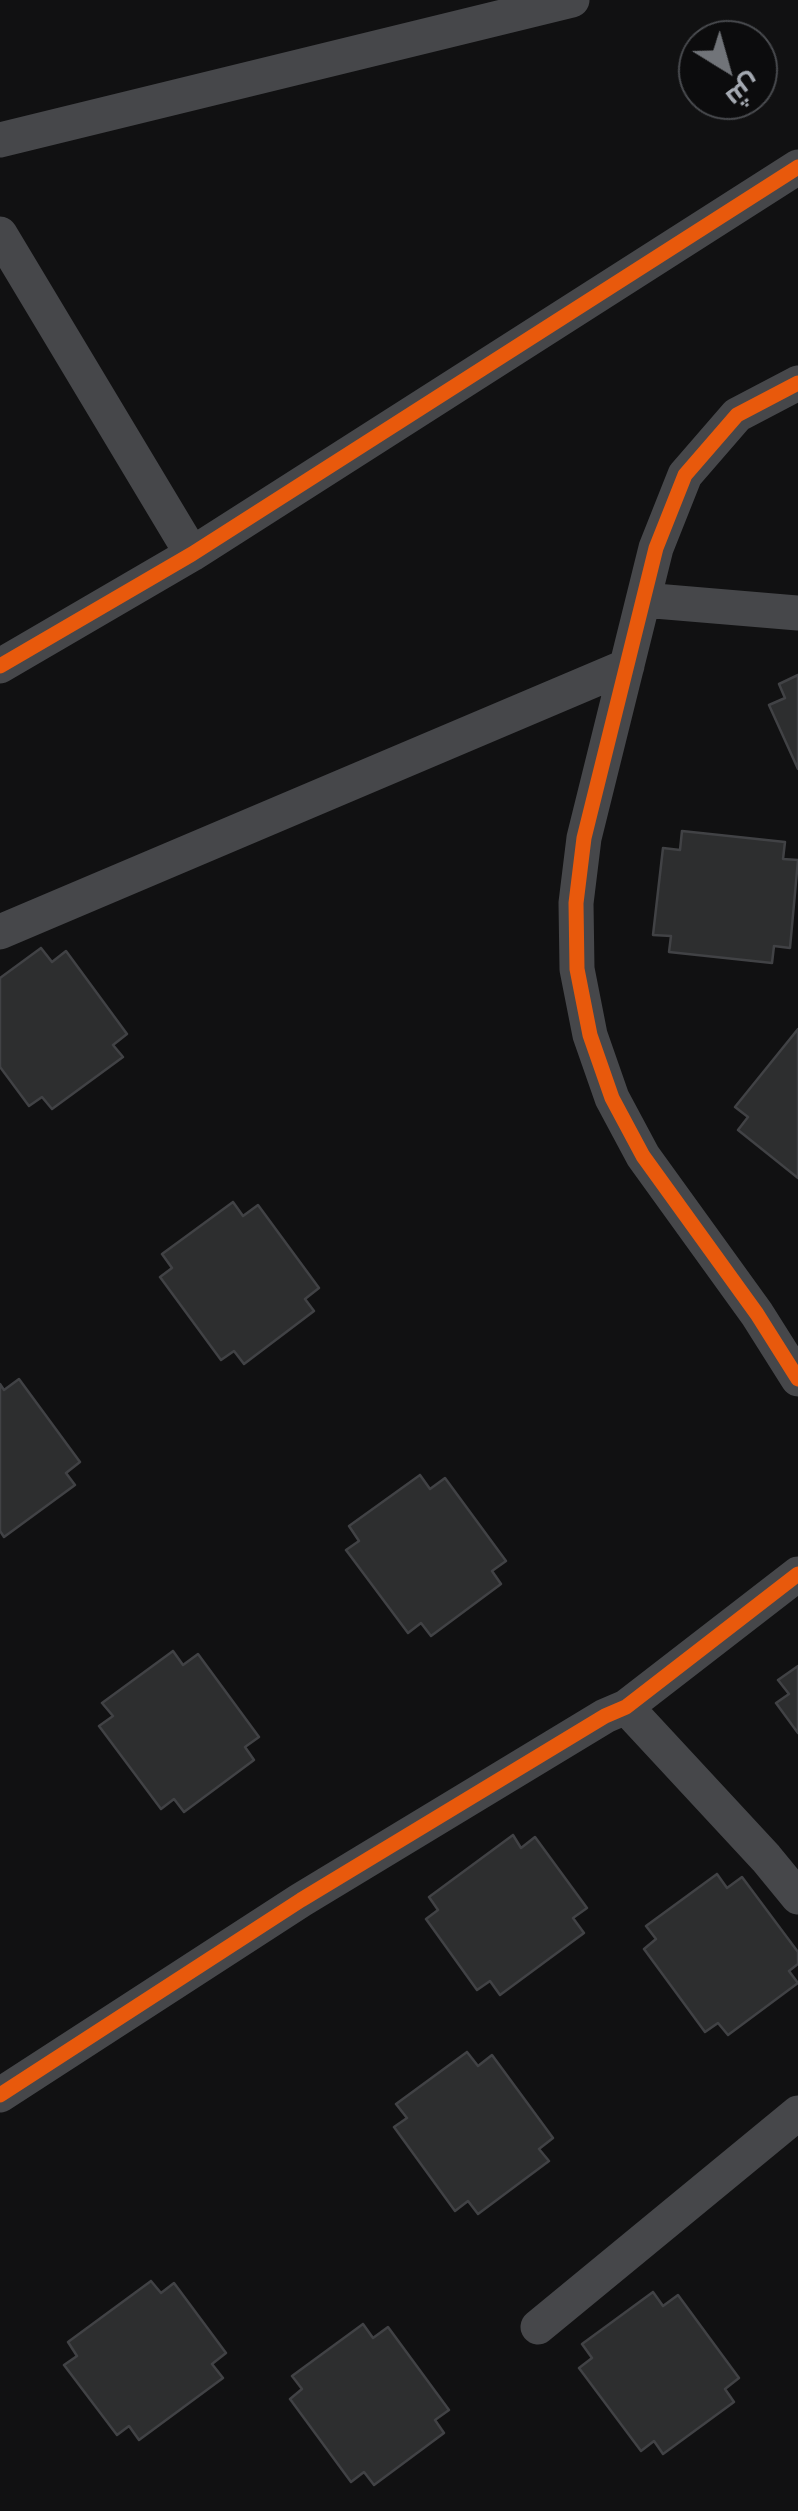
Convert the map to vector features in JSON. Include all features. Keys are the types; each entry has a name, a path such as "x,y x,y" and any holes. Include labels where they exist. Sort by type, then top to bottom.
{"street":[{"path":"0,140 516,7 572,0"},
{"path":"0,666 192,554 798,167"},
{"path":"0,234 192,554"},
{"path":"798,382 737,415 685,475 656,548 584,838 576,903 577,970 590,1035 612,1098 644,1156 766,1328 798,1380"},
{"path":"643,600 798,613"},
{"path":"0,932 627,666"},
{"path":"0,2096 301,1900 626,1707 798,1574"},
{"path":"626,1707 798,1897"},
{"path":"538,2327 798,2113"}],"building":[{"path":"798,675 798,769 769,705 785,698 779,684"},
{"path":"682,831 785,842 783,859 798,860 790,948 774,946 772,963 669,952 671,936 653,935 663,848 680,850"},
{"path":"41,948 52,962 66,951 127,1034 113,1045 123,1057 52,1109 42,1097 29,1106 0,1067 0,978"},
{"path":"798,1029 798,1178 738,1130 748,1117 735,1107"},
{"path":"233,1202 243,1216 258,1205 319,1288 305,1299 314,1311 244,1364 234,1351 221,1360 160,1277 172,1268 162,1254"},
{"path":"19,1379 80,1462 66,1473 75,1485 4,1537 0,1531 0,1384 4,1390"},
{"path":"420,1475 430,1489 445,1478 506,1561 492,1571 501,1584 431,1636 421,1623 408,1633 346,1550 359,1541 349,1526"},
{"path":"173,1651 183,1665 198,1654 259,1737 245,1747 254,1760 184,1812 174,1799 161,1809 99,1726 113,1716 102,1703"},
{"path":"798,1666 798,1733 776,1703 789,1694 778,1680"},
{"path":"513,1835 521,1848 535,1837 587,1908 573,1918 584,1933 500,1995 490,1981 477,1990 426,1919 438,1910 429,1897"},
{"path":"717,1874 727,1888 742,1877 798,1952 798,1964 789,1971 798,1983 728,2035 718,2023 705,2032 644,1949 656,1939 646,1926"},
{"path":"467,2052 478,2066 492,2055 553,2138 539,2149 549,2161 478,2214 468,2201 455,2211 394,2127 407,2118 396,2104"},
{"path":"151,2281 161,2293 174,2283 226,2353 212,2364 223,2378 139,2440 129,2426 117,2435 64,2365 77,2356 68,2342"},
{"path":"653,2292 663,2306 678,2295 739,2378 725,2389 734,2402 663,2454 654,2441 641,2451 579,2368 592,2358 582,2344"},
{"path":"363,2324 373,2338 388,2327 449,2410 435,2420 444,2433 374,2485 364,2472 351,2482 290,2399 302,2389 292,2376"}],"cycle path":[{"path":"0,666 192,554 798,167"},
{"path":"798,383 737,415 685,475 656,548 584,838 576,903 577,969 590,1035 612,1098 643,1156 757,1314 798,1379"},
{"path":"0,2095 301,1900 626,1707 798,1574"}]}
